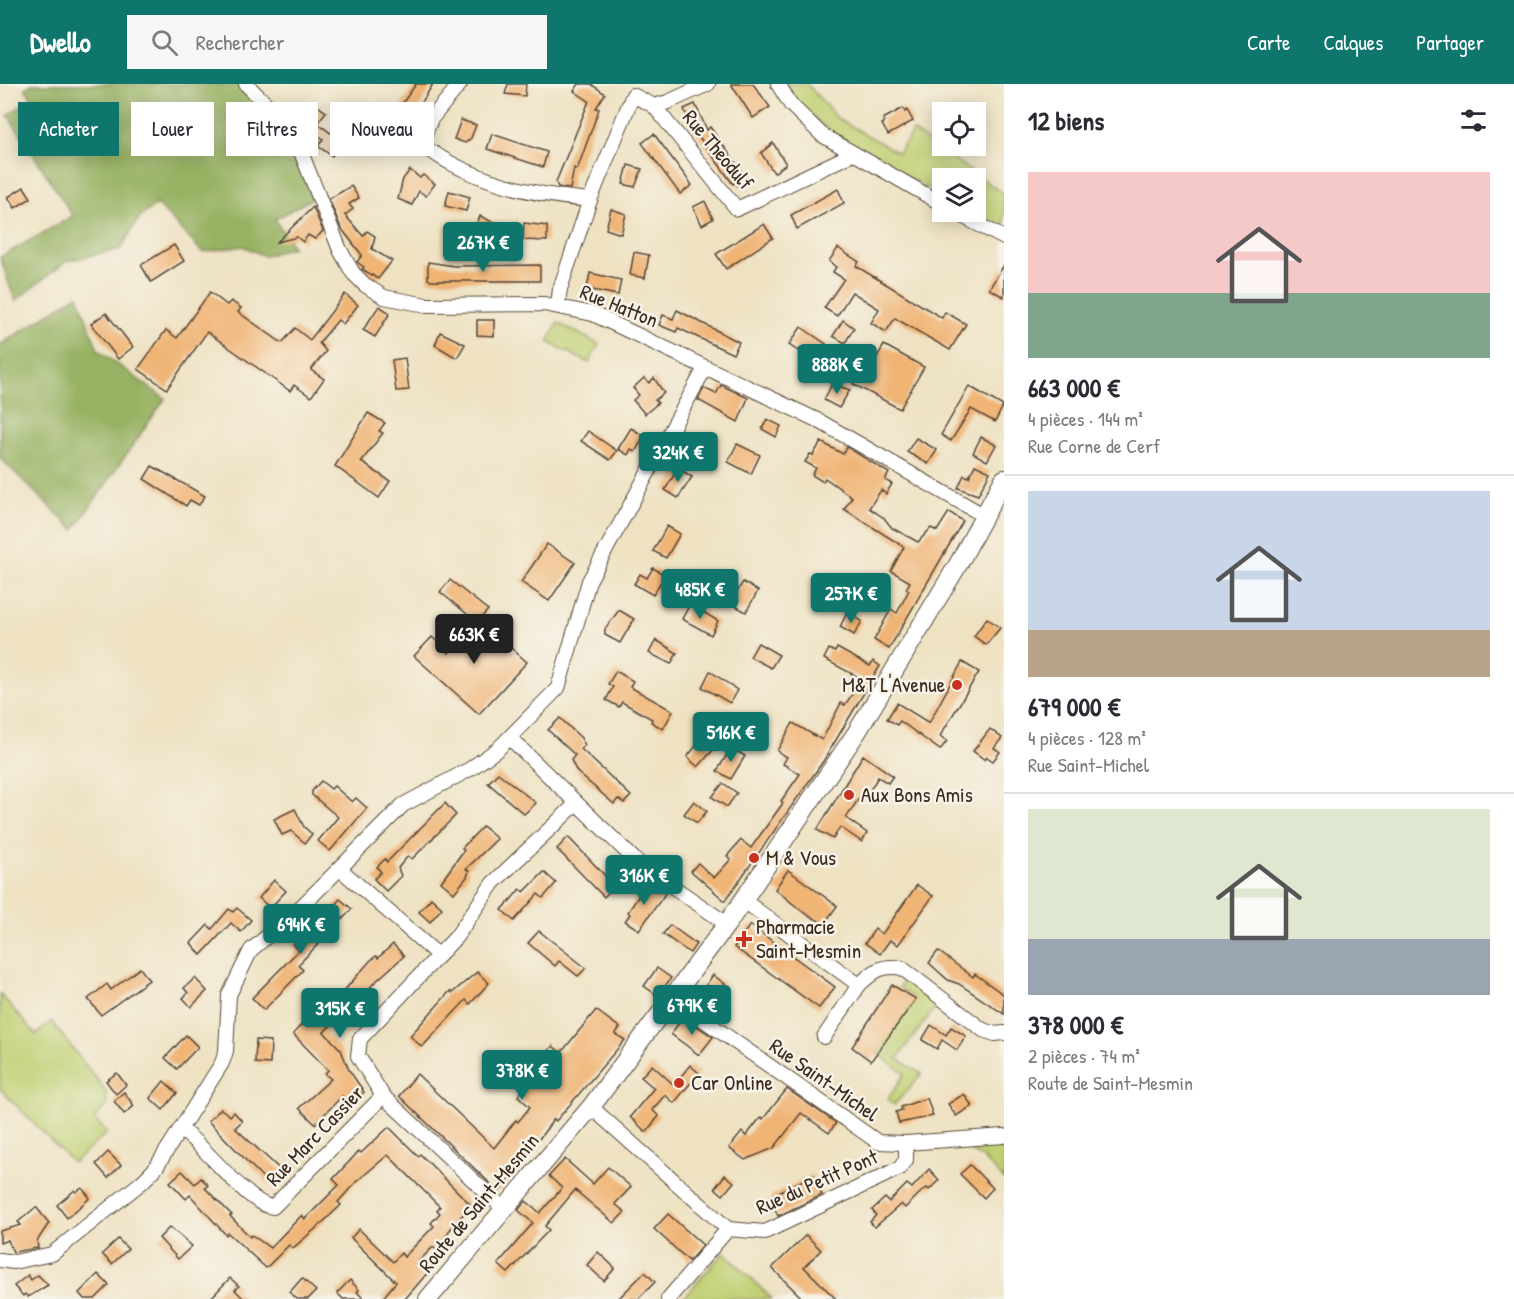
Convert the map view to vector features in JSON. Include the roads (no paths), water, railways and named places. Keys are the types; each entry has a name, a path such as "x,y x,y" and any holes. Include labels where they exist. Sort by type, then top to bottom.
{"main road":[{"name":"Route de Saint-Mesmin","path":"428,1299 591,1107 674,999 727,924 819,792 857,732 959,564 1004,479"}],"street":[{"name":"Rue Hatton","path":"246,84 277,116 297,142 340,250 353,273 365,285 384,297 410,303 558,305 593,314 819,421 983,515"},
{"path":"460,84 431,119 421,144 442,160 488,182 590,201"},
{"path":"558,305 560,289 629,90 654,106 708,84"},
{"path":"778,84 805,121 850,152 932,198"},
{"name":"Rue Theodulf","path":"654,106 737,209 846,157 850,152"},
{"path":"974,222 1004,238"},
{"path":"0,1260 14,1262 43,1258 61,1248 155,1169 225,1056 229,995 251,950 340,869 403,806 470,769 510,738 558,688 589,581 705,368"},
{"path":"510,738 637,862 727,924"},
{"path":"383,1096 358,1056 360,1039 439,956 494,883 576,804"},
{"path":"340,869 439,956"},
{"path":"743,900 860,985"},
{"path":"824,1037 860,985 876,969 890,966 902,968 983,1030 995,1034 1004,1032"},
{"name":"Rue Saint-Michel","path":"674,999 878,1142 906,1143 1004,1136"},
{"name":"Rue Marc Cassier","path":"180,1129 195,1140 257,1202 273,1208 383,1096 503,1208"},
{"path":"591,1107 728,1229 668,1299"},
{"name":"Rue du Petit Pont","path":"728,1229 765,1232 900,1168 906,1160 906,1143"}],"place":[{"name":"M&T L'Avenue","path":"957,685"},
{"name":"Aux Bons Amis","path":"849,795"},
{"name":"M & Vous","path":"754,858"},
{"name":"Pharmacie Saint-Mesmin","path":"744,939"},
{"name":"Car Online","path":"679,1083"}]}
